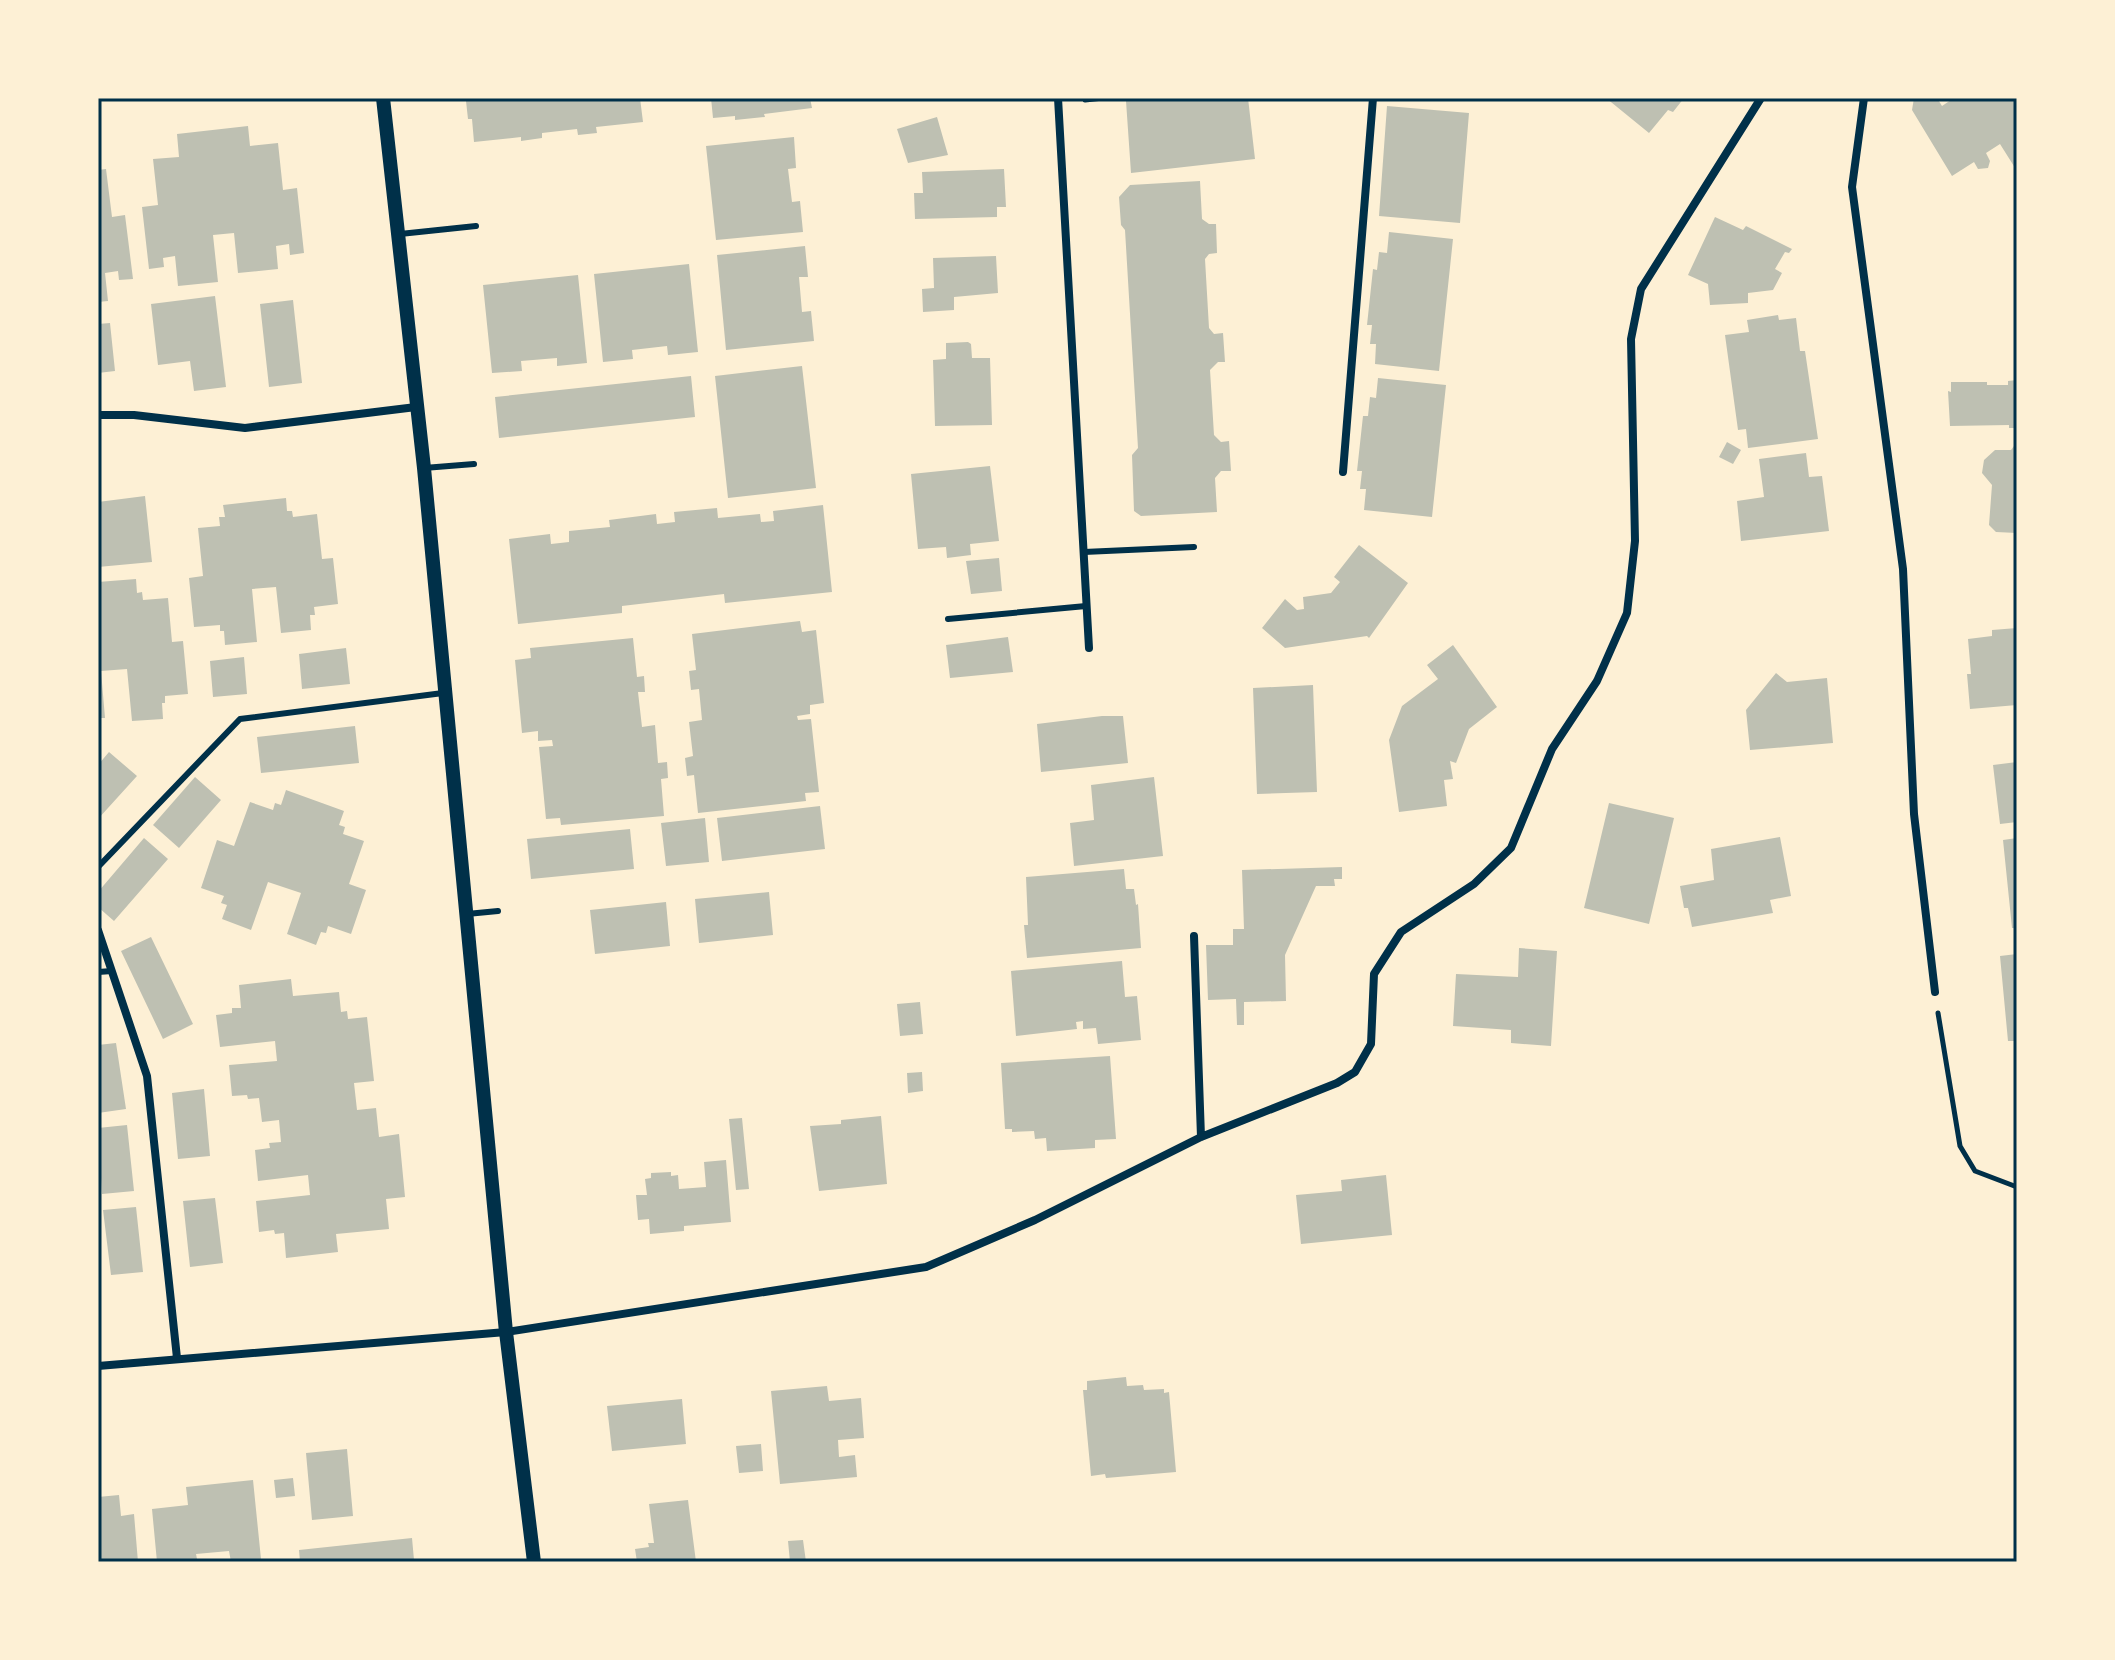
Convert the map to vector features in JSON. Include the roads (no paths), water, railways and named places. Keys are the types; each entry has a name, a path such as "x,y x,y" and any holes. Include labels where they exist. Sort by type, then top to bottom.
{"street":[{"path":"383,98 424,468 506,1332 534,1562"},
{"path":"1058,98 1089,648"},
{"path":"1343,472 1373,98"},
{"path":"98,1366 506,1332 926,1267 1035,1220 1201,1137 1337,1083 1355,1072 1371,1044 1374,974 1401,932 1474,884 1511,848 1552,749 1597,681 1627,613 1635,541 1631,339 1641,289 1761,98"},
{"path":"1864,98 1852,187 1903,569 1914,814 1935,992"},
{"path":"98,415 134,415 245,428 416,407"},
{"path":"98,930 147,1076 177,1358"},
{"path":"1194,936 1201,1137"}],"lane":[{"path":"399,235 476,226"},
{"path":"424,468 474,464"},
{"path":"1084,552 1194,547"},
{"path":"948,619 1086,606"},
{"path":"98,867 240,719 446,693"},
{"path":"467,914 498,911"},
{"path":"98,972 112,971"}]}
